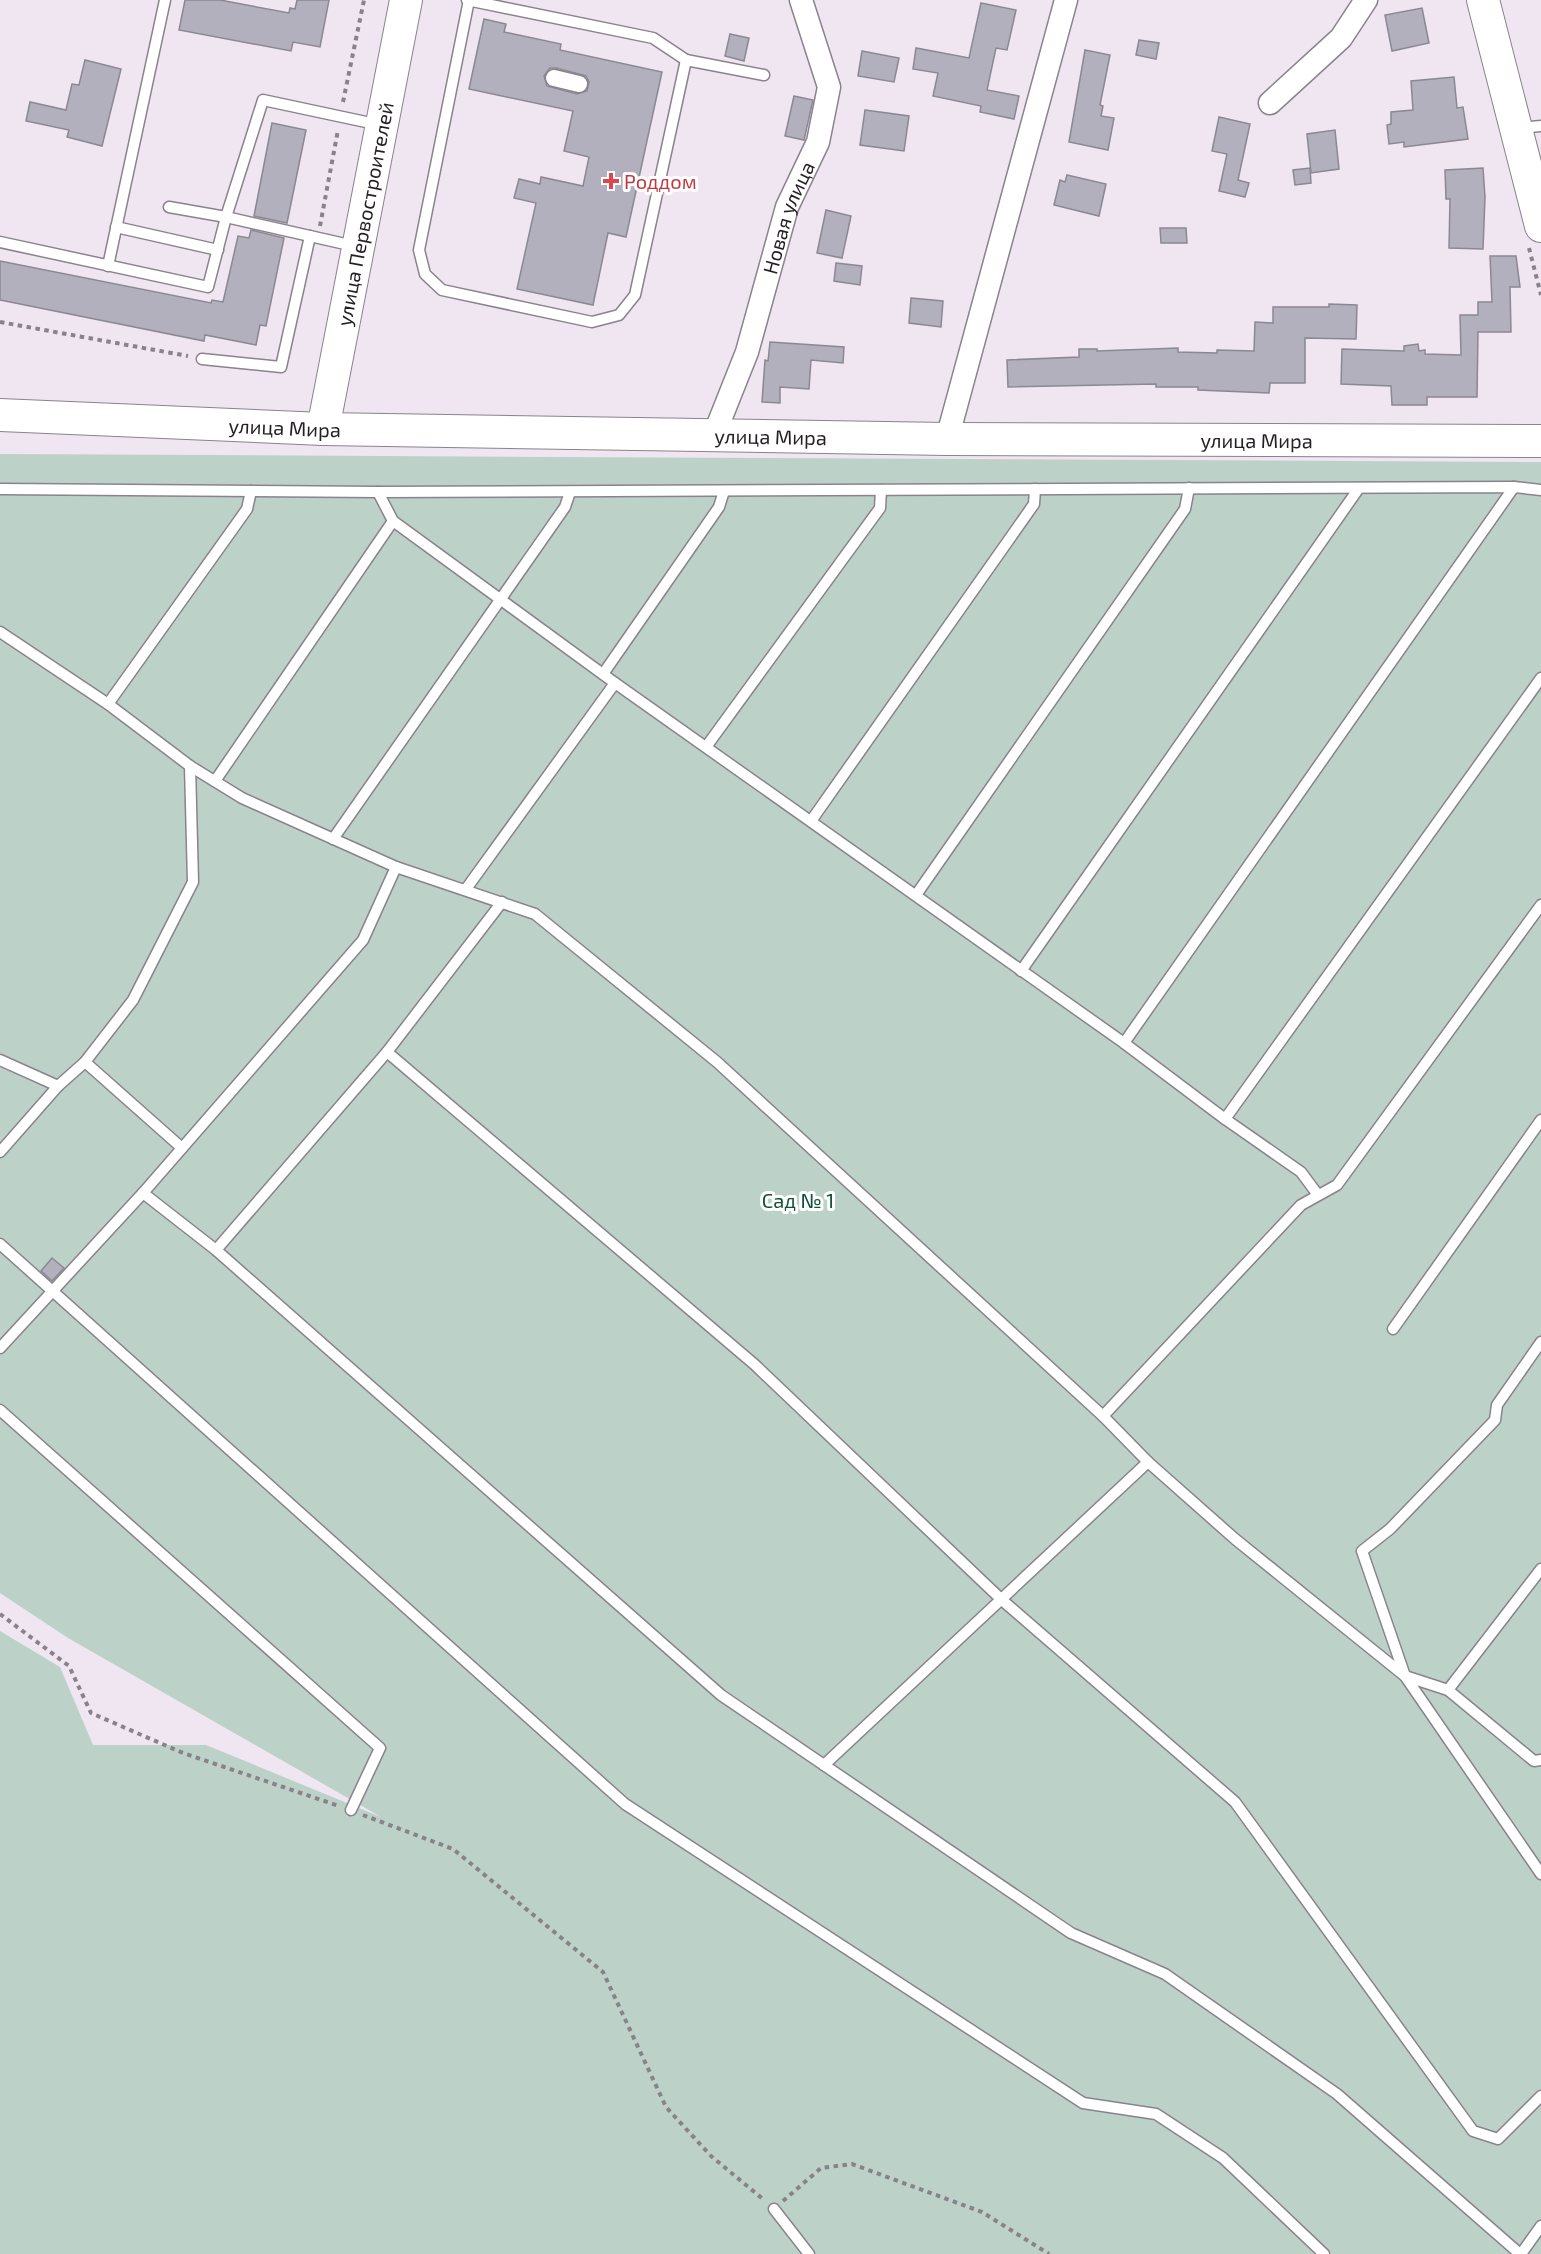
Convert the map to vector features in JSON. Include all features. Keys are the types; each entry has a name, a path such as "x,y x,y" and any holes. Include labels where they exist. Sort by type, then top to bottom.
{"main road":[{"name":"улица Первостроителей","path":"323,429 406,0"},
{"path":"1483,0 1528,127 1541,226"},
{"name":"улица Мира","path":"0,415 323,429 947,439 1541,441"}],"street":[{"name":"Новая улица","path":"714,435 747,352 787,207 818,142 829,87 801,0"},
{"path":"947,439 1066,0"},
{"path":"1270,103 1341,38 1366,0"},
{"path":"554,78 579,84"}],"lane":[{"path":"108,266 165,0"},
{"path":"686,60 635,295 619,315 592,322 442,290 425,274 419,250 468,0 653,38 686,60 764,75"},
{"path":"0,242 208,288 226,217 263,100 381,125"},
{"path":"169,207 226,217 358,247"},
{"path":"116,227 218,250"},
{"path":"202,359 281,368 310,236"},
{"path":"1124,1043 1514,487"},
{"path":"0,489 570,492 1514,487 1541,490"},
{"path":"1021,970 1359,488"},
{"path":"812,821 1034,504 1035,489"},
{"path":"916,895 1185,509 1189,489"},
{"path":"706,747 880,508 881,490"},
{"path":"108,704 248,509 251,491"},
{"path":"603,674 719,507 724,491"},
{"path":"378,492 393,520 615,683 1124,1043 1225,1119 1301,1172 1318,1195"},
{"path":"333,838 565,507 570,492"},
{"path":"215,781 393,520"},
{"path":"0,632 108,704 190,766 242,798 396,867 535,914 717,1062 1234,1539 1405,1676 1448,1690 1534,1761 1541,1760"},
{"path":"1225,1119 1541,678"},
{"path":"466,890 615,683"},
{"path":"0,1152 58,1086 86,1062 133,1000 193,882 190,766"},
{"path":"0,1348 143,1193 363,940 396,867"},
{"path":"216,1250 387,1052 502,902"},
{"path":"1103,1416 1301,1205 1337,1185 1541,905"},
{"path":"387,1052 754,1364 1002,1600 1235,1802 1473,2131 1498,2139 1541,2096"},
{"path":"0,1060 58,1086"},
{"path":"86,1062 182,1148"},
{"path":"1393,1329 1541,1120"},
{"path":"143,1193 216,1250 721,1695 1071,1933 1165,1974 1337,2094 1520,2254 1541,2226"},
{"path":"0,1244 625,1803 1083,2103 1156,2114 1166,2120 1223,2158 1324,2254"},
{"path":"1541,1342 1497,1405 1495,1420 1390,1529 1362,1551 1405,1676 1541,1874"},
{"path":"0,1410 380,1748 351,1810"},
{"path":"824,1765 1148,1462"},
{"path":"1448,1690 1541,1569"},
{"path":"774,2209 809,2254"}],"path":[{"path":"0,322 202,359"},
{"path":"0,1614 69,1666 91,1713 183,1753 351,1810 453,1849 603,1972 666,2107 711,2156 774,2209 821,2168 852,2164 982,2212 1048,2254"}],"green space":[{"name":"Сад № 1","path":"0,454 1541,462 1541,2254 0,2254 0,1631 60,1667 93,1745 206,1745 381,1817 68,1638 0,1593"}],"building":[{"path":"185,0 220,0 289,13 290,8 295,9 297,0 329,0 320,47 293,42 291,51 179,30"},
{"path":"981,3 1016,10 1007,50 996,48 987,90 1019,96 1014,119 980,112 981,106 933,96 938,73 913,69 916,48 969,58"},
{"path":"1422,8 1429,43 1392,51 1385,15"},
{"name":"Роддом","path":"484,19 506,24 504,32 561,44 560,50 662,72 626,237 608,233 593,305 517,289 536,203 514,198 519,179 540,184 541,177 583,186 589,157 564,151 573,111 469,89","holes":["550,68 586,76 589,82 587,91 577,94 547,86 544,76"]},
{"path":"730,34 749,38 744,61 725,56"},
{"path":"1139,40 1159,43 1156,59 1136,55"},
{"path":"1085,50 1110,55 1100,105 1103,106 1101,116 1114,118 1108,150 1069,142"},
{"path":"862,51 899,58 894,82 858,76"},
{"path":"85,60 121,69 102,146 67,137 69,130 26,121 30,102 66,110 72,84 79,85"},
{"path":"1454,77 1457,108 1463,107 1468,139 1404,147 1404,142 1389,144 1387,125 1391,124 1391,112 1413,110 1411,81"},
{"path":"794,96 813,100 804,140 785,136"},
{"path":"865,110 909,116 904,151 860,145"},
{"path":"1219,117 1250,124 1238,180 1249,183 1245,197 1219,191 1227,154 1212,151"},
{"path":"272,123 306,130 287,223 254,216"},
{"path":"1335,130 1339,169 1311,173 1307,134"},
{"path":"1310,168 1311,183 1295,185 1293,170"},
{"path":"1483,168 1485,197 1483,249 1449,248 1450,199 1446,199 1445,170"},
{"path":"1067,175 1106,184 1099,216 1054,205 1060,180 1065,182"},
{"path":"826,210 851,216 842,258 817,253"},
{"path":"1160,228 1186,228 1187,243 1161,243"},
{"path":"251,230 284,238 266,326 260,325 256,345 205,335 204,341 0,300 0,261 211,303 212,300 223,302 238,236 249,238"},
{"path":"1490,256 1516,256 1520,287 1510,287 1511,332 1478,332 1477,397 1427,397 1427,405 1392,405 1391,386 1341,384 1342,349 1404,351 1404,346 1418,344 1419,351 1425,350 1425,354 1461,355 1460,315 1478,315 1478,302 1492,302"},
{"path":"836,263 862,266 860,285 834,281"},
{"path":"911,298 943,301 941,327 909,323"},
{"path":"1329,304 1357,305 1356,339 1305,338 1305,383 1270,383 1269,393 1198,390 1198,387 1156,387 1156,384 1008,387 1007,360 1079,357 1079,349 1097,349 1097,351 1178,348 1178,352 1217,353 1217,350 1254,351 1255,322 1273,323 1273,307 1329,307"},
{"path":"770,342 844,347 843,363 811,360 809,389 780,387 780,403 762,402 765,360 768,361"},
{"path":"52,1258 64,1268 52,1281 41,1271"}],"place":[{"name":"Роддом","path":"611,181"}]}
